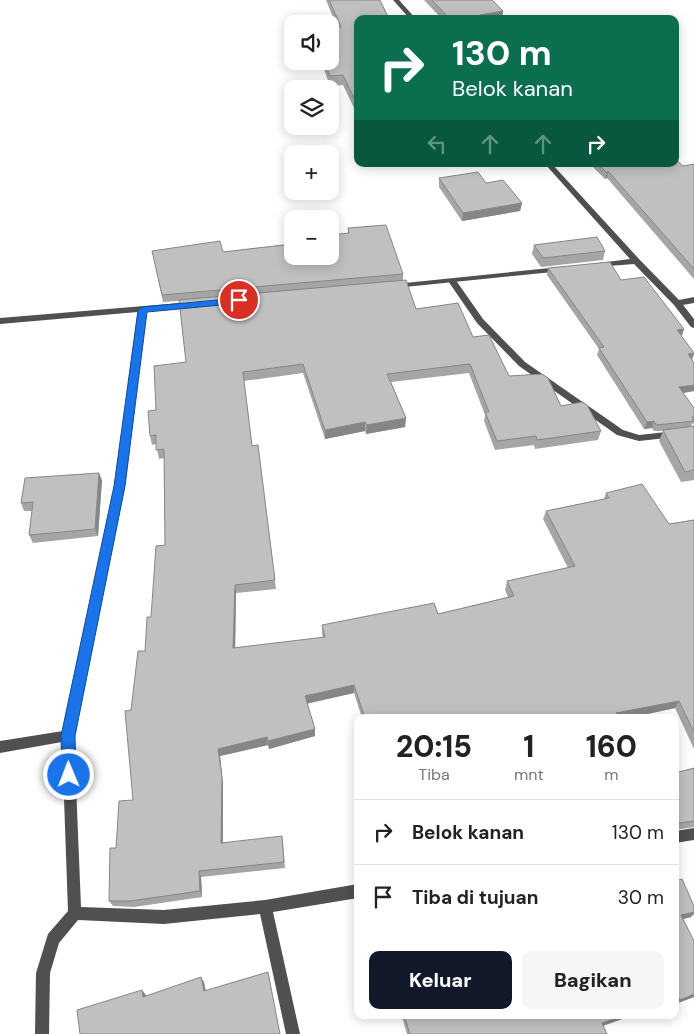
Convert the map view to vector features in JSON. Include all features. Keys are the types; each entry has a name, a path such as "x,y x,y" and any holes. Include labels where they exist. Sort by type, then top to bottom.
{"street":[{"path":"396,0 409,15"},
{"path":"551,167 677,303 694,324"},
{"path":"587,266 636,261"},
{"path":"384,287 568,268"},
{"path":"452,281 480,321 522,364 620,433 639,438 694,432"},
{"path":"677,303 694,300"},
{"path":"0,321 200,304"},
{"path":"42,1034 43,973 53,939 75,913 68,736 120,486 142,310"},
{"path":"0,747 68,736"},
{"path":"679,836 694,834"},
{"path":"75,913 164,917 265,907 354,892"},
{"path":"265,907 293,1034"}],"building":[{"path":"329,0 380,0 387,15 354,15 354,98 343,75 330,76 328,70 339,70 339,27 341,27 339,15 336,15"},
{"path":"432,0 492,0 503,11 480,15 446,15"},
{"path":"679,162 683,166 694,164 694,269 608,171 607,173 601,167 679,167"},
{"path":"478,172 486,183 503,180 522,203 463,213 439,178"},
{"path":"386,225 403,274 162,295 152,251 220,241 223,252 284,245 284,265 339,265 339,234 349,233 348,228"},
{"path":"597,237 605,251 543,258 534,245"},
{"path":"610,262 621,280 644,277 684,329 677,330 694,353 688,354 694,363 694,385 679,387 694,408 694,417 692,417 694,421 656,425 654,421 647,422 599,348 604,347 548,268"},
{"path":"406,280 416,309 458,303 473,337 489,335 509,376 542,374 548,378 561,406 582,402 587,405 601,431 537,440 536,436 497,441 485,412 489,412 470,364 387,374 406,418 367,425 365,422 325,430 303,364 243,372 252,446 258,445 275,580 235,585 233,648 325,637 322,625 434,603 438,614 514,596 507,581 575,566 546,511 609,498 606,493 642,484 669,524 694,520 694,732 679,701 617,714 364,714 354,685 305,696 315,729 268,741 267,737 218,749 222,777 221,843 282,836 284,862 199,871 200,891 130,901 109,901 110,848 116,848 119,801 133,800 125,711 131,710 138,651 145,651 147,617 151,617 156,546 165,545 164,449 156,450 156,435 150,436 148,411 156,410 154,366 186,362 179,300"},
{"path":"694,426 694,470 685,472 663,430"},
{"path":"99,473 95,529 29,535 33,502 21,503 25,478"},
{"path":"694,768 694,821 679,823 679,772"},
{"path":"682,879 694,906 694,912 681,915 694,941 694,994 680,1000 679,998 679,880"},
{"path":"268,972 280,1034 80,1034 77,1010 142,990 143,997 201,977 204,991"},
{"path":"405,1019 614,1019 602,1023 607,1034 410,1034"}],"route":[{"path":"69,775 68,736 120,486 142,310 239,300"}]}
